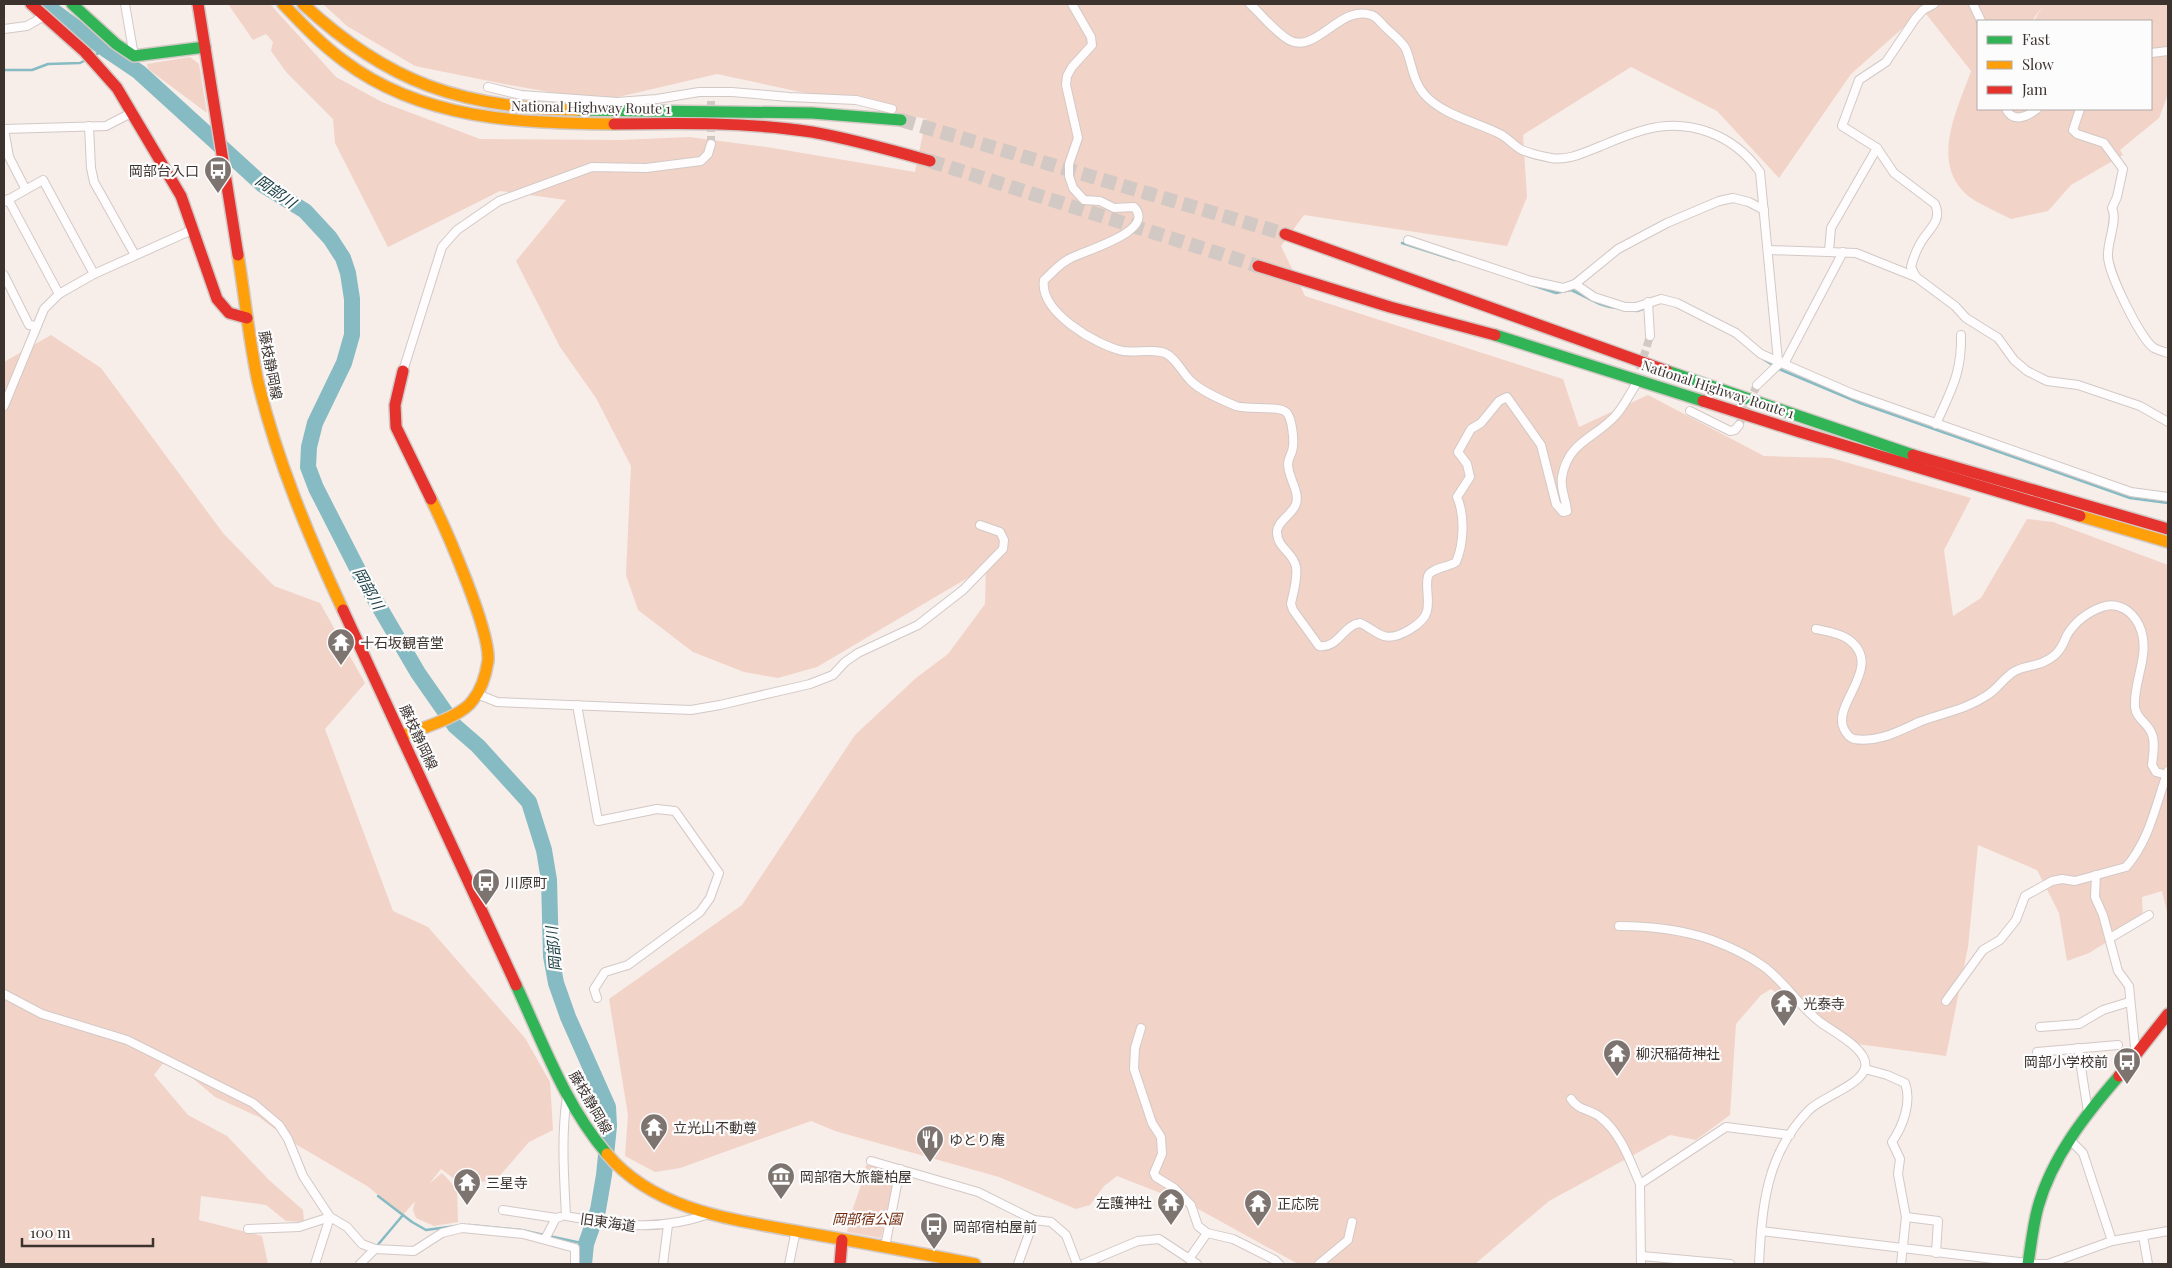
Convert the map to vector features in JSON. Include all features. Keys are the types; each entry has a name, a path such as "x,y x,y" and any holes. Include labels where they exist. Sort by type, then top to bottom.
{"main road":[{"name":"藤枝静岡線","path":"31,4 85,52 133,112 181,196 217,299 224,311 231,316 247,318 268,426 286,478 317,553 567,1096 596,1142 617,1166 654,1194 709,1214 975,1264"},
{"path":"72,4 116,44 134,56 205,47"},
{"path":"198,4 247,318"},
{"name":"National Highway Route 1","path":"283,4 314,36 347,64 390,88 420,101 464,114 510,122 707,124 764,127 843,138 930,161"},
{"name":"National Highway Route 1","path":"303,4 334,32 372,59 396,73 447,94 494,104 533,109 812,112 902,120"},
{"name":"National Highway Route 1","path":"1285,234 1423,280 1636,360 1890,448 2168,530"},
{"name":"National Highway Route 1","path":"1258,266 1390,307 1526,343 1800,432 2168,542"},
{"path":"402,736 459,712 478,694 488,660 486,638 443,523 396,427 395,405 403,371"},
{"path":"2028,1264 2035,1216 2040,1199 2069,1139 2088,1112 2136,1057 2168,1014"},
{"path":"840,1264 842,1240"}],"street":[{"path":"125,4 134,56"},
{"path":"1072,4 1088,30 1092,45 1067,76 1066,85 1078,138 1069,164 1072,188 1084,200 1100,202 1114,208 1134,207 1140,217 1139,222 1131,230 1070,258 1044,280 1045,296 1065,322 1113,348 1168,355 1194,384 1236,406 1283,410 1288,414 1293,446 1288,462 1288,470 1297,497 1293,511 1278,526 1277,532 1283,550 1293,558 1296,566 1291,604 1293,610 1319,646 1332,644 1354,624 1360,623 1382,636 1388,637 1415,628 1423,620 1429,602 1428,576 1432,571 1456,562 1460,554 1462,509 1457,497 1470,477 1467,464 1458,452 1471,429 1481,423 1498,401 1507,398 1541,445 1556,504 1563,512 1567,511 1562,488 1562,476 1572,452 1578,444 1616,415 1635,386"},
{"path":"1250,4 1289,40 1301,43 1312,40 1347,16 1359,13 1372,15 1405,46 1416,82 1425,95 1448,111 1503,135 1520,149 1536,154 1553,158 1570,158 1644,129 1663,126 1692,127 1711,132 1731,142 1750,158 1760,172 1781,362"},
{"path":"1916,277 1911,267 1916,251 1933,226 1938,211 1935,204 1894,173 1877,148 1842,126 1859,80 1886,62 1915,19 1923,10 1934,4"},
{"path":"1973,4 1981,20"},
{"path":"4,29 27,26 44,16"},
{"path":"2152,53 2168,51"},
{"path":"488,87 521,95 617,102 710,91 790,98 856,100 892,109"},
{"path":"710,91 711,101"},
{"path":"2007,110 2010,115 2018,118 2027,116 2036,110"},
{"path":"2080,110 2073,130 2077,134 2104,143 2123,169 2117,196 2112,208 2114,212 2108,243 2108,259 2120,297 2152,348 2168,353"},
{"path":"25,188 9,157 4,129 106,126 133,112"},
{"path":"89,126 91,168 94,182 135,255"},
{"path":"403,371 442,247 457,230 499,201 592,167 646,168 701,161 708,154 710,144"},
{"path":"1829,251 1831,228 1877,148"},
{"path":"59,294 6,200 25,188 43,180 94,274"},
{"path":"1408,240 1544,285 1563,288 1575,284 1618,249 1667,223 1719,200 1733,198 1749,202 1764,210"},
{"path":"4,406 44,309 59,294 94,274 192,230"},
{"path":"1769,250 1829,251 1856,254 1916,277 1955,306 1966,318 1998,338 2014,360 2027,372 2046,381 2078,385 2140,406 2168,422"},
{"path":"1757,386 1781,362 1842,252"},
{"path":"4,275 29,325 37,326"},
{"path":"1575,284 1594,297 1616,305 1636,307 1661,299 1677,303 1736,333 1761,354 1853,394 2131,492 2168,497"},
{"path":"1648,302 1650,336"},
{"path":"1936,424 1958,376 1961,357 1961,335"},
{"path":"1690,412 1730,431 1735,430 1739,425"},
{"path":"478,694 496,702 691,710 810,684 833,675 845,662 858,653 918,625 963,590 1003,549 1004,540 1000,532 980,525"},
{"path":"1816,628 1848,639 1855,647 1861,660 1860,673 1855,688 1842,712 1841,724 1846,733 1853,739 1865,739 1900,732 1920,722 1973,704 1989,694 2015,671 2044,663 2056,654 2074,625 2085,615 2103,606 2117,606 2134,616 2140,627 2144,662 2136,707 2139,717 2152,734 2154,747 2152,765 2156,772 2168,773 2155,816 2132,860 2126,867 2075,881 2062,879 2025,896 2016,920 2000,940 1983,950 1946,1001"},
{"path":"577,705 598,822 656,809 675,811 719,873 710,898 700,912 628,965 604,972 594,988 597,998"},
{"path":"2096,875 2095,898 2103,915 2118,971 2128,986 2136,1057"},
{"path":"2110,938 2149,916"},
{"path":"1619,926 1650,926 1713,940 1764,966 1805,1009 1858,1050 1864,1058 1865,1069 1862,1076 1809,1110 1790,1134 1776,1161 1765,1191 1760,1264"},
{"path":"4,994 42,1014 127,1040 253,1102 278,1125 288,1139 304,1176 330,1217 347,1227 360,1242 375,1249 414,1251 442,1234 462,1228 523,1234 575,1248 575,1264"},
{"path":"2040,1027 2079,1024 2103,1010 2130,1002"},
{"path":"1141,1028 1135,1048 1134,1069 1152,1123 1161,1138 1162,1154 1154,1173 1156,1177 1174,1188 1191,1205 1198,1226 1206,1233 1233,1239 1275,1263"},
{"path":"2037,1052 2118,1045"},
{"path":"2078,1048 2088,1112"},
{"path":"1865,1069 1887,1075 1905,1083 1907,1090 1904,1123 1892,1142 1900,1159 1898,1174 1906,1218 1901,1264"},
{"name":"旧東海道","path":"567,1096 564,1120 566,1216 604,1224 641,1227 668,1225 709,1214"},
{"path":"1571,1099 1577,1107 1599,1116 1610,1127 1624,1147 1640,1184 1642,1260 1730,1264"},
{"path":"1640,1184 1726,1127 1790,1134"},
{"path":"2069,1139 2083,1153 2112,1240"},
{"path":"871,1161 978,1192 1034,1220 1051,1222 1062,1230 1077,1264"},
{"path":"885,1247 900,1170"},
{"path":"503,1210 556,1218 566,1216"},
{"path":"248,1229 299,1227 330,1217"},
{"path":"316,1264 330,1217"},
{"path":"545,1240 556,1218"},
{"path":"1906,1218 1938,1221 1936,1253"},
{"path":"1018,1264 1034,1220"},
{"path":"1319,1264 1348,1240 1352,1222"},
{"path":"663,1264 668,1225"},
{"path":"789,1264 796,1230"},
{"path":"1761,1231 2028,1264 2048,1264 2112,1240 2168,1231"},
{"path":"1189,1259 1206,1233"},
{"path":"2143,1236 2148,1264"},
{"path":"1083,1264 1146,1239 1159,1239 1166,1242 1197,1264"},
{"path":"360,1264 375,1249"}],"green space":[{"path":"228,4 270,4 336,77 382,102 480,139 620,140 689,137 773,148 915,172 926,119 717,74 601,101 504,84 415,66 347,26 323,4 2168,4 2168,94 2159,118 2120,150 2123,155 2071,185 2048,211 2011,219 1971,198 1958,185 1951,170 1948,154 1954,120 1971,71 1923,10 1851,74 1779,178 1717,111 1631,67 1523,135 1527,197 1507,246 1304,215 1281,246 1305,296 1563,379 1579,427 1648,395 1764,456 1831,458 1971,498 1944,550 1953,616 1981,598 2027,519 2053,522 2168,565 2168,916 2162,891 2142,897 2143,920 2089,953 2067,961 2059,913 2037,870 1978,845 1968,947 1946,1056 1850,1043 1771,989 1761,995 1736,1024 1730,1115 1696,1140 1670,1135 1549,1201 1475,1264 1298,1264 1191,1205 1117,1176 1104,1186 1090,1205 1076,1209 999,1177 835,1131 811,1121 680,1168 655,1172 625,1156 628,1115 609,999 742,905 855,735 916,678 948,654 985,604 986,567 817,667 778,678 744,672 693,652 638,610 626,575 631,466 596,398 560,347 516,261 566,200 500,191 388,247 335,143 333,119 287,73 271,51 273,42 266,34 253,40"},
{"path":"190,57 199,64 207,113 148,69 147,64"},
{"path":"51,335 101,368 223,533 274,586 320,603 365,683 325,729 393,911 428,927 525,1038 550,1082 553,1130 529,1142 496,1180 461,1184 441,1169 429,1184 442,1173 457,1189 458,1222 434,1226 416,1218 413,1210 415,1201 403,1215 367,1186 292,1142 259,1117 215,1097 182,1069 164,1062 154,1075 188,1115 227,1136 269,1180 303,1210 304,1222 286,1221 266,1205 201,1196 199,1220 262,1236 268,1264 4,1264 4,362"},
{"name":"岡部宿公園","path":"866,1165 896,1170 881,1238 847,1232"}],"waterway":[{"name":"岡部川","path":"44,4 139,72 263,185 305,211 330,238 343,258 348,273 352,299 352,335 344,363 315,423 309,447 308,467 316,488 360,574 418,673 455,726 478,746 529,802 544,850 549,880 551,956 556,983 568,1017 608,1107 609,1126 604,1175 598,1210 586,1244 584,1264"},
{"path":"92,56 108,51"},
{"path":"4,70 32,70 48,64 80,63 88,59"},
{"path":"1402,243 1455,260"},
{"path":"1529,284 1556,293 1571,290 1599,304 1617,308"},
{"path":"1627,310 1637,311 1646,308"},
{"path":"1760,357 1779,369 1860,403 2130,498 2168,503"},
{"path":"378,1196 412,1222 426,1230 456,1226"},
{"path":"376,1247 403,1215"},
{"path":"469,1225 521,1230 586,1244"}],"tunnel":[{"path":"711,101 711,144"},
{"path":"901,120 1285,234"},
{"path":"930,161 1258,266"},
{"path":"1636,381 1650,336"},
{"path":"1739,425 1757,385"}],"traffic: fast":[{"path":"72,4 116,44 134,56 205,47"},
{"path":"577,110 812,113 901,120"},
{"path":"1495,335 1703,401"},
{"path":"1667,371 1913,455"},
{"path":"516,985 567,1094 592,1135 607,1154"},
{"path":"2028,1264 2038,1207 2052,1171 2071,1137 2094,1105 2119,1076"}],"traffic: slow":[{"path":"283,4 305,27 344,61 374,81 406,96 439,107 508,119 614,124"},
{"path":"303,4 334,31 366,54 397,72 429,86 498,104 577,110"},
{"path":"238,255 255,366 266,411 284,470 318,555 343,610"},
{"path":"402,736 451,717 468,706 481,687 488,661 487,647 475,605 447,533 431,499"},
{"path":"2080,516 2168,542"},
{"path":"607,1154 628,1174 651,1190 677,1203 705,1212 762,1225 975,1264"}],"traffic: jam":[{"path":"31,4 85,52 117,88 181,196 217,299 229,313 247,318"},
{"path":"198,4 238,255"},
{"path":"614,124 664,123 762,126 842,138 930,161"},
{"path":"1285,234 1667,371"},
{"path":"1258,266 1390,307 1495,335"},
{"path":"403,371 395,405 396,427 431,499"},
{"path":"1703,401 2080,516"},
{"path":"1913,455 2168,529"},
{"path":"343,610 516,985"},
{"path":"2119,1076 2168,1014"},
{"path":"840,1264 842,1240"}],"place":[{"name":"岡部台入口","path":"218,194"},
{"name":"十石坂観音堂","path":"341,666"},
{"name":"川原町","path":"486,906"},
{"name":"光泰寺","path":"1784,1027"},
{"name":"柳沢稲荷神社","path":"1617,1077"},
{"name":"岡部小学校前","path":"2127,1085"},
{"name":"立光山不動尊","path":"654,1151"},
{"name":"ゆとり庵","path":"930,1163"},
{"name":"岡部宿大旅籠柏屋","path":"781,1200"},
{"name":"三星寺","path":"467,1206"},
{"name":"左護神社","path":"1171,1226"},
{"name":"正応院","path":"1258,1227"},
{"name":"岡部宿柏屋前","path":"934,1250"}]}
